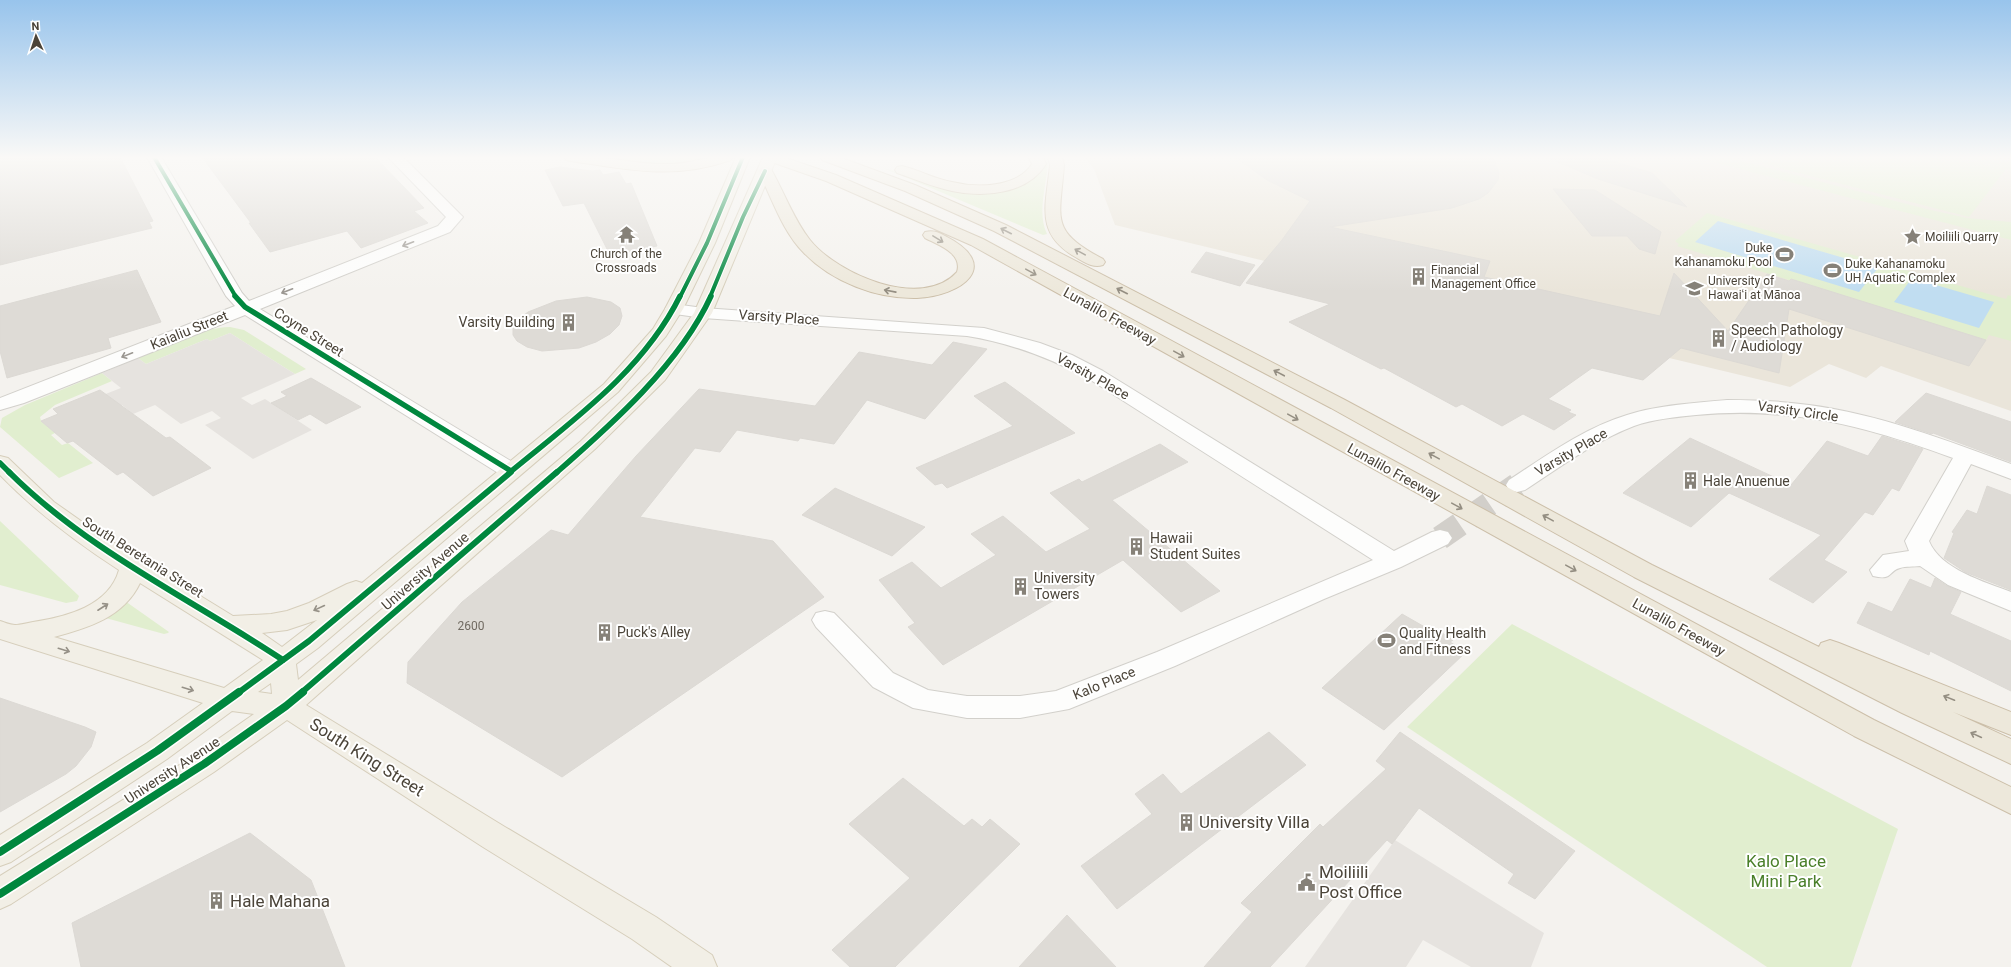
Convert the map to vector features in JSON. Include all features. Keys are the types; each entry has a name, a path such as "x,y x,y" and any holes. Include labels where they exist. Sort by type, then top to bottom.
{"highway":[{"path":"786,202 803,242 810,250 836,270 875,288 905,293 926,292 955,283 965,274 967,263 961,253 955,248 874,202"},
{"name":"Lunalilo Freeway","path":"886,202 977,242 1864,728 2011,801"},
{"name":"Lunalilo Freeway","path":"942,202 1000,228 1338,404 1643,571 1912,705 2011,752"},
{"path":"1053,202 1052,218 1057,234 1070,247 1113,270 1206,335"},
{"path":"1643,571 2011,724"}],"main road":[{"name":"University Avenue","path":"0,852 157,752 309,641 611,388 660,332 674,309 707,243 724,202"},
{"name":"University Avenue","path":"0,894 204,764 286,706 588,445 658,376 703,313 750,202"},
{"name":"South Beretania Street","path":"0,463 28,492 62,520 132,568 230,625 283,660"},
{"path":"511,471 548,481"},
{"path":"7,632 62,627 92,614 110,603 123,591 130,580 132,568"},
{"path":"230,625 278,622 306,614 391,571"},
{"name":"South King Street","path":"7,632 227,700 286,706 494,837 644,928 700,967"},
{"path":"283,660 286,706"}],"street":[{"name":"Coyne Street","path":"180,202 235,296 245,307 511,471"},
{"name":"Kaialiu Street","path":"0,404 18,399 245,307 444,229 455,217 440,202"},
{"name":"Varsity Place","path":"674,309 703,313 967,331 994,335 1051,352 1096,374 1393,561"},
{"name":"Varsity Circle","path":"1627,421 1654,414 1706,406 1755,404 1790,407 1865,422 2011,472"},
{"name":"Varsity Place","path":"1517,485 1565,453 1627,421"},
{"path":"1965,455 1917,540 1919,548 1925,557 1949,574 2011,602"},
{"path":"1393,561 1440,538"},
{"path":"1882,570 1891,561 1925,557"},
{"name":"Kalo Place","path":"824,620 883,680 923,700 967,707 1020,707 1059,701 1166,659 1315,593 1393,561"}],"shaded area":[{"name":"University of Hawaiʻi at Mānoa","path":"1106,202 2011,202 2011,411 1881,366 1866,378 1829,364 1790,387 1115,225"},
{"path":"230,333 295,374 241,398 252,405 265,399 312,430 253,459 205,425 221,418 212,411 181,424 155,405 133,414 122,405 118,407 103,395 121,388 102,373 138,358 146,364 207,339 210,341"},
{"path":"1395,840 1544,933 1531,967 1471,967 1423,940 1406,967 1305,967"}],"green space":[{"path":"965,202 1042,202 1044,225 1047,234 1043,235"},
{"path":"1866,202 1900,202 1967,218 2011,222 2011,240"},
{"path":"1912,202 1980,202 1969,217"},
{"name":"Duke Kahanamoku UH Aquatic Complex","path":"1707,213 2006,299 2008,295 2011,296 2011,341 1989,335 1986,340 1677,246 1679,244 1675,241"},
{"path":"230,327 244,330 306,369 295,374 230,333 210,341 207,339 146,364 138,358 195,334 207,330"},
{"path":"102,373 112,381 55,405 40,417 41,421 55,433 51,435 62,445 68,443 93,463 59,478 0,427 2,418 25,405"},
{"path":"0,521 79,596 77,601 66,603 0,585"},
{"path":"125,601 169,632 164,634 102,617"},
{"name":"Kalo Place Mini Park","path":"1512,624 1898,829 1851,967 1767,967 1407,727"}],"water":[{"name":"Duke Kahanamoku Pool","path":"1718,221 1878,268 1859,292 1695,242"},
{"path":"1912,278 1994,302 1979,328 1894,302"}],"building":[{"path":"0,202 143,202 153,221 149,222 152,228 0,265"},
{"path":"236,202 418,202 424,208 414,211 428,223 361,248 347,231 270,252 249,223 251,223"},
{"name":"Church of the Crossroads","path":"561,202 639,202 657,246 610,255 584,203 563,206"},
{"path":"1309,202 1470,202 1452,208 1330,227 1490,261 1484,277 1660,316 1674,273 1728,331 1767,274 1789,281 1791,279 1986,340 1969,366 1789,309 1779,373 1681,348 1643,380 1592,368 1548,399 1571,410 1568,412 1576,415 1554,430 1523,414 1502,426 1462,404 1456,407 1384,368 1381,369 1289,322 1330,304 1246,283 1282,240"},
{"path":"1564,202 1614,202 1661,232 1655,254 1639,249 1627,236 1592,236"},
{"path":"1672,202 1682,202 1687,207"},
{"path":"1206,252 1255,265 1240,286 1191,272"},
{"path":"137,270 161,322 108,338 111,348 7,378 0,351 0,306"},
{"name":"Varsity Building","path":"587,297 611,302 620,308 622,316 619,325 610,334 596,342 579,348 542,351 527,347 517,341 513,335 513,327 519,319 528,312 556,301"},
{"name":"Puck's Alley","path":"953,342 987,349 925,419 867,400 834,444 800,438 798,441 737,430 720,452 695,448 640,517 773,541 824,597 562,777 407,683 408,662 462,602 551,530 568,535 636,456 699,389 815,406 859,352 932,365"},
{"path":"311,378 361,407 326,424 310,414 298,420 271,403 287,396 281,392"},
{"path":"1005,382 1075,433 947,488 942,483 935,485 916,468 1013,426 974,396"},
{"path":"100,390 166,438 170,437 211,468 153,496 123,472 117,475 73,441 67,443 41,421 58,414 53,409"},
{"path":"1926,393 2011,422 2011,462 1933,433 1932,434 1895,422"},
{"path":"1882,436 1923,449 1899,491 1892,488 1873,515 1865,512 1824,560 1847,572 1813,603 1769,579 1821,535 1729,493 1691,527 1623,493 1690,438 1791,485 1827,441 1868,456"},
{"path":"1160,444 1188,462 1112,500 1220,591 1181,612 1123,560 943,665 908,627 915,623 879,580 912,562 941,588 996,555 971,534 1003,516 1046,552 1090,529 1050,493 1079,479 1082,482"},
{"path":"1987,486 2011,495 2011,590 1965,572 1944,558 1954,533 1952,532 1967,510 1977,514"},
{"path":"835,488 925,527 892,556 802,515"},
{"path":"1935,578 1947,586 1961,592 1950,614 2011,641 2011,691 1930,651 1929,655 1857,623 1868,602 1892,612 1910,579 1931,588"},
{"path":"1402,614 1430,630 1433,627 1453,640 1450,642 1466,652 1384,730 1322,688"},
{"path":"0,698 96,732 91,747 76,766 66,774 0,812"},
{"name":"University Villa","path":"1269,732 1306,765 1117,909 1081,866 1152,814 1135,794 1163,774 1181,794"},
{"path":"1400,732 1575,851 1535,899 1508,883 1514,874 1419,808 1392,844 1387,840 1270,967 1204,967 1252,912 1241,903 1320,824 1323,827 1386,769 1376,761"},
{"path":"903,778 964,826 972,819 982,827 990,819 1020,844 895,967 850,967 832,950 910,878 849,824"},
{"name":"Hale Mahana","path":"250,833 311,880 345,967 81,967 72,923"},
{"path":"1067,915 1116,967 1019,967"}],"tunnel":[{"path":"1440,538 1517,485"}],"cycle path":[{"path":"180,202 235,296 245,307 511,471"},
{"path":"0,852 157,751 309,641 611,388 660,332 674,309 707,243 724,202"},
{"path":"0,894 204,764 286,706 588,445 658,376 703,313 750,202"},
{"path":"0,463 46,507 90,539 283,660"}],"place":[{"name":"Church of the Crossroads","path":"626,235"},
{"name":"Moiliili Quarry","path":"1912,237"},
{"name":"Duke Kahanamoku Pool","path":"1785,255"},
{"name":"Duke Kahanamoku UH Aquatic Complex","path":"1832,271"},
{"name":"Financial Management Office","path":"1418,277"},
{"name":"University of Hawaiʻi at Mānoa","path":"1695,288"},
{"name":"Varsity Building","path":"568,322"},
{"name":"Speech Pathology / Audiology","path":"1718,338"},
{"name":"Hale Anuenue","path":"1690,481"},
{"name":"Hawaii Student Suites","path":"1137,546"},
{"name":"University Towers","path":"1021,586"},
{"name":"Puck's Alley","path":"604,632"},
{"name":"Quality Health and Fitness","path":"1386,641"},
{"name":"University Villa","path":"1186,822"},
{"name":"Moiliili Post Office","path":"1306,882"},
{"name":"Hale Mahana","path":"217,901"}]}
